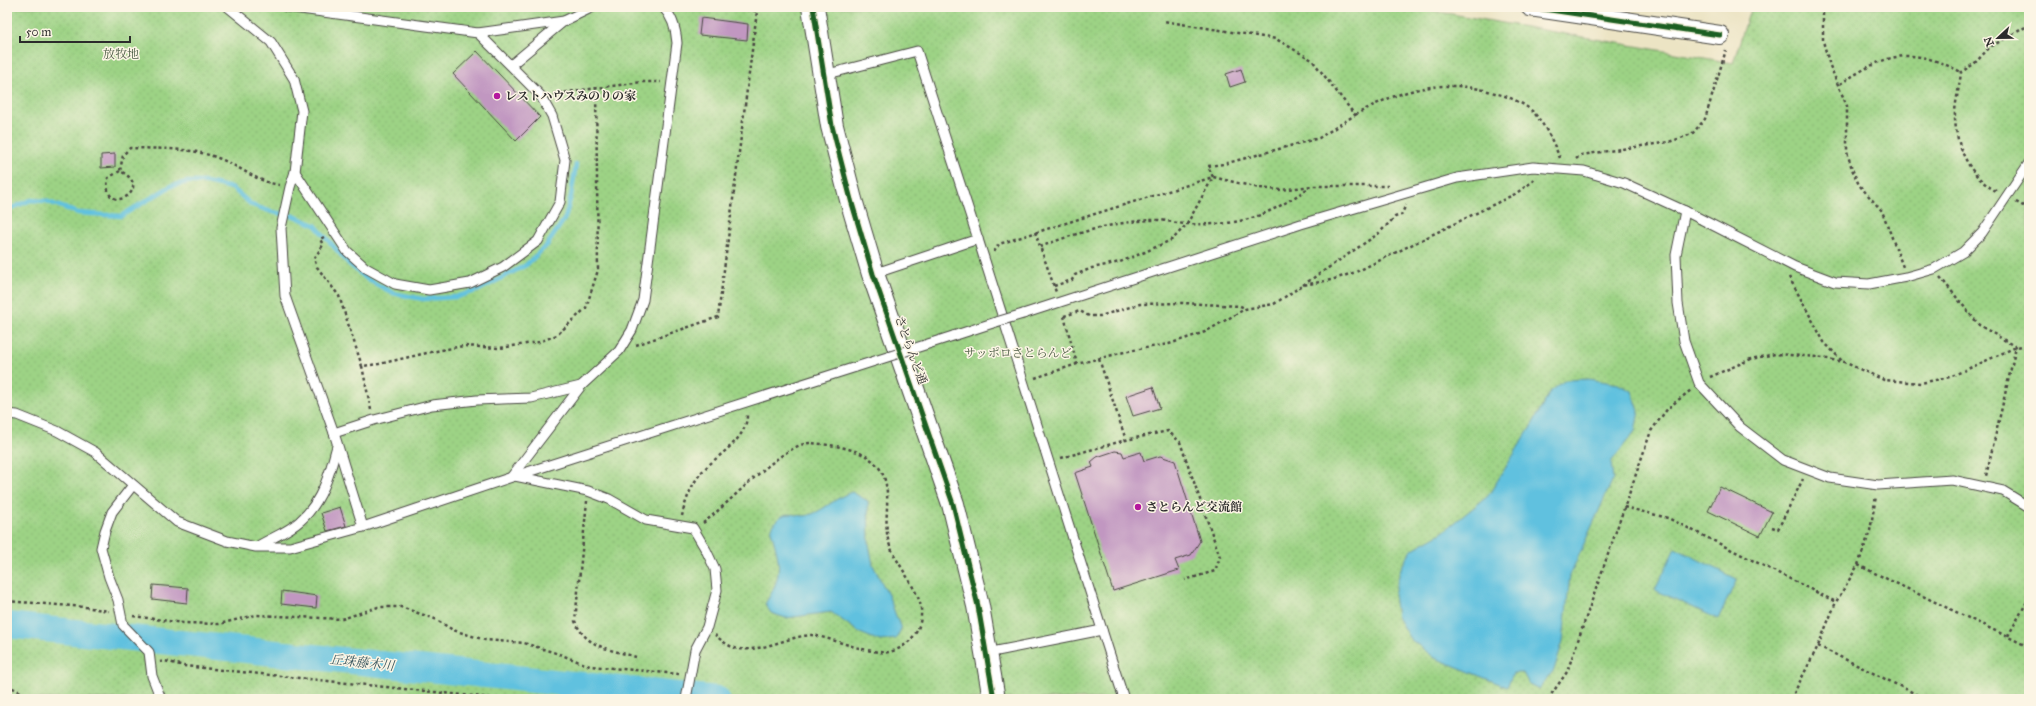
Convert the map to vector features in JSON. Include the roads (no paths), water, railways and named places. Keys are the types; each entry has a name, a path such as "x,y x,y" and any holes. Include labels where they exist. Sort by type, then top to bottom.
{"street":[{"name":"さとらんど通","path":"813,7 832,126 851,200 873,274 953,504 978,606 994,699"},
{"path":"1530,7 1723,41"}],"lane":[{"path":"228,7 271,42 294,79 302,111 295,172 290,187 282,224 282,268 286,296 338,444 363,527"},
{"path":"286,7 478,33 564,21"},
{"path":"511,65 564,21 593,7"},
{"path":"513,476 581,386 619,351 632,330 644,300 677,43 676,28 668,12 663,7"},
{"path":"295,172 347,251 366,268 395,284 429,290 470,282 503,267 538,241 560,202 565,160 552,116 540,95 478,33"},
{"path":"824,75 917,51 1124,699"},
{"path":"7,414 17,415 58,431 95,452 177,522 227,541 256,547 290,547 363,527 513,476 1301,224 1412,193 1457,178 1533,167 1584,171 1624,183 1685,211 1780,260 1835,282 1869,284 1906,277 1934,269 1963,252 1977,238 2029,163"},
{"path":"1685,211 1676,255 1678,303 1684,341 1699,383 1740,427 1783,460 1830,478 1878,485 1952,480 2003,491 2029,507"},
{"path":"873,274 978,239"},
{"path":"334,433 374,420 432,405 477,400 531,398 581,386"},
{"path":"256,547 300,522 316,504 330,475 338,444"},
{"path":"513,476 588,491 609,499 646,520 692,528 706,550 715,569 717,590 707,628 695,650 686,699"},
{"path":"133,485 112,512 105,531 102,548 109,577 118,600 123,625 148,652 152,676 161,699"},
{"path":"987,653 1102,630"}],"water":[{"path":"1589,379 1618,384 1632,391 1639,411 1635,431 1611,462 1613,479 1570,575 1563,641 1554,670 1539,689 1529,684 1523,673 1513,673 1507,687 1435,658 1410,639 1397,617 1394,594 1401,568 1411,550 1443,532 1488,496 1532,425 1550,392 1565,380"},
{"path":"852,492 868,501 869,544 873,565 889,597 901,629 896,639 880,641 860,633 831,612 786,618 771,613 765,604 771,594 778,576 777,552 771,531 779,518 787,514 806,516 815,513 846,494"},
{"path":"1675,548 1737,579 1718,619 1655,590"}],"waterway":[{"path":"7,210 31,200 46,201 78,213 121,216 171,186 188,182 206,182 232,188 252,205 272,212 294,216 315,225 349,264 367,279 393,293 423,299 456,297 479,290 526,265 547,245 565,218 571,196 576,164"},
{"name":"丘珠藤木川","path":"7,625 717,699"}],"place":[{"name":"レストハウスみのりの家","path":"497,96"},
{"name":"さとらんど交流館","path":"1138,507"}],"park label":[{"name":"放牧地","path":"121,54"},
{"name":"サッポロさとらんど","path":"1018,353"}]}
